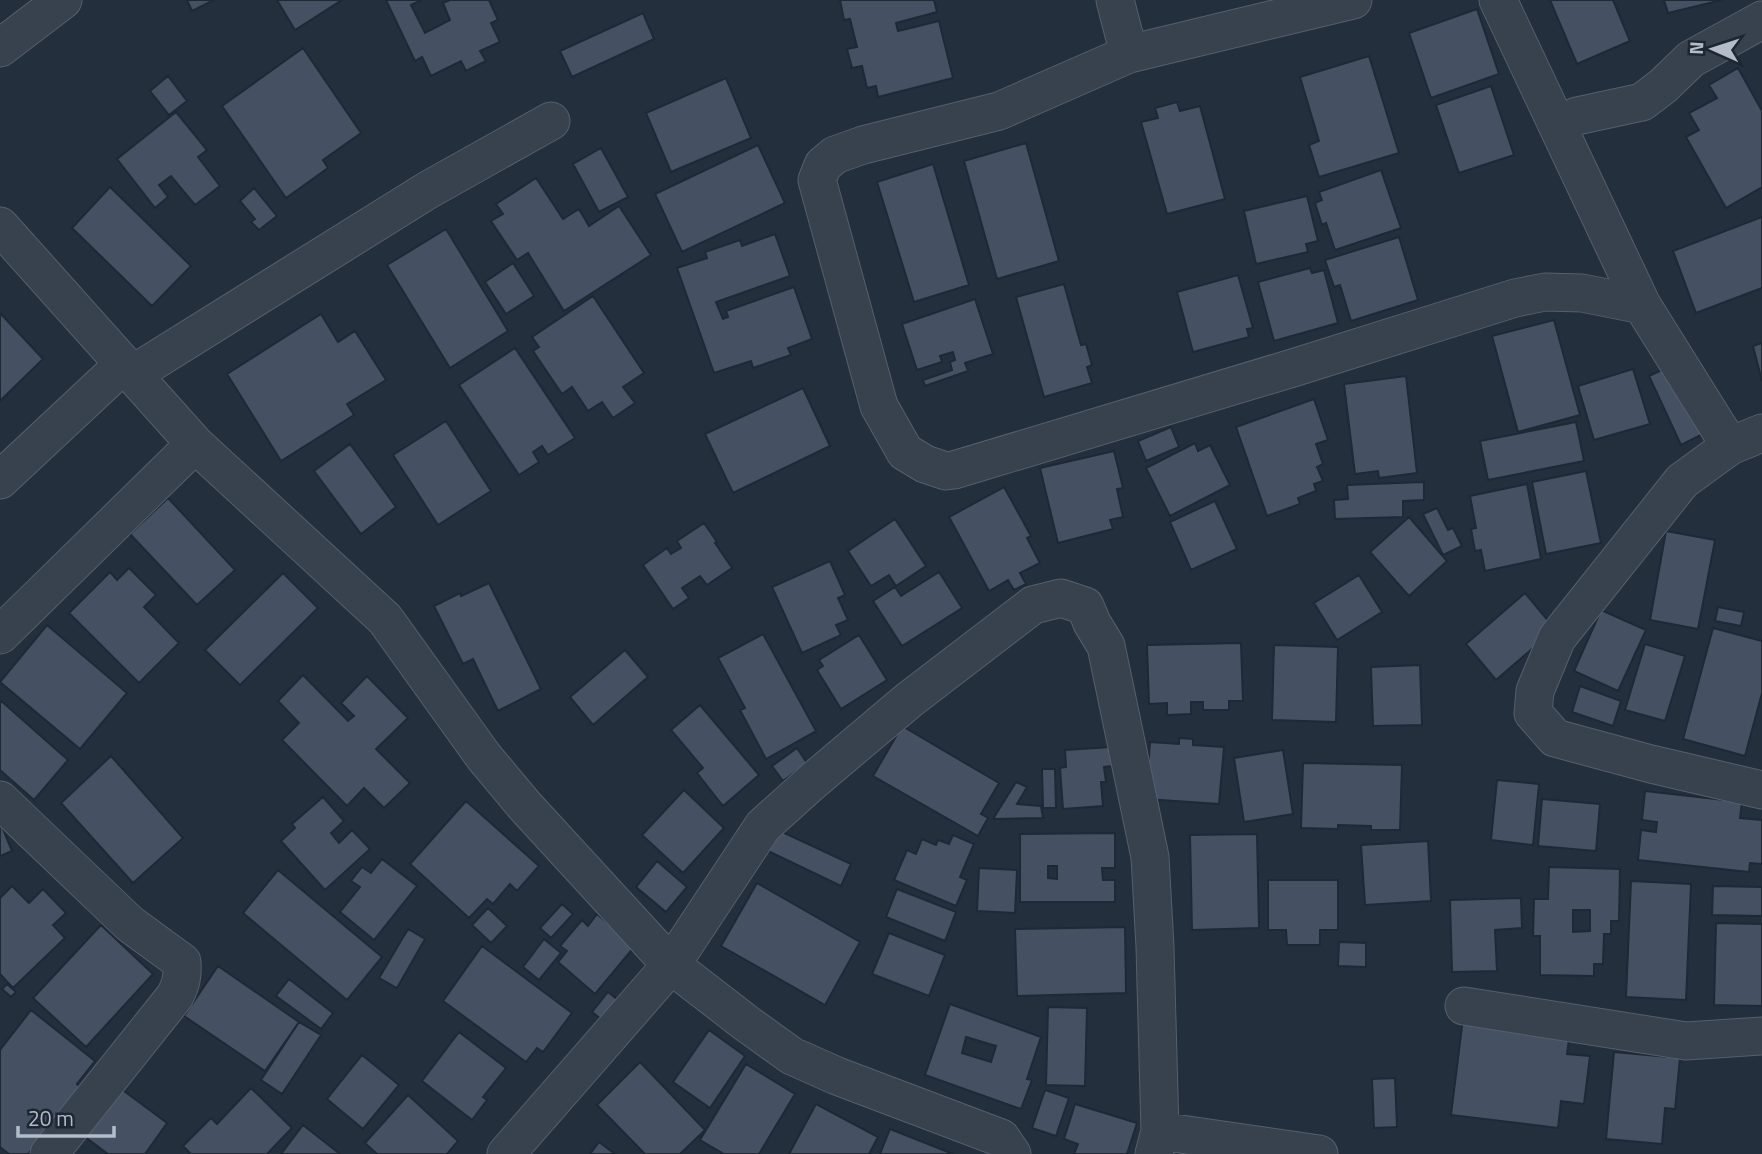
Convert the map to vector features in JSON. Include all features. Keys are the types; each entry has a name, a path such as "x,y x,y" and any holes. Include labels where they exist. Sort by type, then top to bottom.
{"street":[{"path":"0,48 63,0"},
{"path":"1115,0 1129,54"},
{"path":"1353,0 1129,54 999,111 863,145 835,155 823,165 817,180 879,406 905,452 925,464 946,471 954,470 1515,298 1545,292 1582,293 1642,305"},
{"path":"1499,0 1642,305 1746,439 1682,481 1557,638 1535,691 1533,713 1555,738 1762,790"},
{"path":"1557,125 1577,116 1642,102 1691,59 1762,20"},
{"path":"0,480 129,369 428,190 551,121"},
{"path":"0,226 195,444 385,619 484,757 516,796 671,965 792,1056 837,1076 1001,1138 1012,1154"},
{"path":"0,635 195,444"},
{"path":"506,1154 671,965 763,826 909,700 1033,605 1061,598 1085,606 1106,646 1150,857 1155,947 1157,1143 1319,1154"},
{"path":"0,800 130,924 182,962 183,975 175,996 49,1154"},
{"path":"1464,1006 1686,1041 1762,1036"}],"building":[{"path":"187,0 214,0 192,11"},
{"path":"277,0 342,0 295,30"},
{"path":"386,0 422,0 411,5 425,33 450,20 443,3 450,0 489,0 498,20 491,23 500,42 480,51 486,61 466,71 461,61 431,76 422,57 415,61"},
{"path":"840,0 934,0 937,12 896,23 898,31 939,21 953,78 878,97 876,86 867,88 862,66 852,68 847,49 857,47 850,19 844,20"},
{"path":"1550,0 1613,0 1630,41 1577,64"},
{"path":"1664,0 1722,0 1668,13"},
{"path":"1477,9 1499,74 1431,98 1409,33"},
{"path":"643,13 654,39 572,77 560,51"},
{"path":"303,48 361,133 323,160 328,168 286,198 222,106"},
{"path":"1369,56 1399,153 1319,177 1309,145 1319,141 1300,77"},
{"path":"1738,68 1762,111 1762,187 1726,208 1686,137 1699,130 1689,113 1717,98 1709,85"},
{"path":"168,76 187,101 169,115 150,91"},
{"path":"726,78 751,138 671,172 646,113"},
{"path":"1491,86 1514,155 1459,173 1436,105"},
{"path":"1177,102 1180,111 1200,106 1225,199 1167,214 1141,122 1158,118 1155,108"},
{"path":"176,112 207,150 198,157 220,186 195,205 171,176 159,185 168,197 155,208 117,159"},
{"path":"1026,143 1059,261 997,279 964,161"},
{"path":"758,145 785,203 682,252 655,194"},
{"path":"601,148 628,197 599,212 573,164"},
{"path":"933,164 969,285 914,302 877,182"},
{"path":"1381,170 1401,228 1335,250 1326,223 1322,225 1315,203 1322,200 1319,192"},
{"path":"536,178 563,219 579,209 589,226 619,206 651,255 564,311 528,253 517,260 491,221 503,214 496,204"},
{"path":"110,187 191,266 152,306 72,228"},
{"path":"254,188 277,216 259,230 251,222 255,219 240,201"},
{"path":"1307,196 1318,241 1306,244 1308,252 1256,264 1244,211"},
{"path":"1762,217 1762,288 1696,313 1673,251"},
{"path":"446,229 508,331 450,368 387,265"},
{"path":"775,234 790,276 716,302 723,319 728,317 726,311 794,287 812,339 788,348 791,355 753,368 751,361 714,373 677,268 707,258 705,252 740,240 742,246"},
{"path":"1399,237 1418,300 1351,321 1340,285 1334,287 1325,260"},
{"path":"513,263 534,296 506,314 485,282"},
{"path":"1310,268 1312,273 1324,270 1338,323 1274,341 1258,282"},
{"path":"1238,275 1253,328 1247,329 1249,337 1193,352 1177,292"},
{"path":"1064,284 1081,345 1086,344 1092,365 1087,367 1092,383 1044,397 1016,297"},
{"path":"593,296 644,373 623,387 635,403 613,418 602,402 588,411 572,387 562,394 533,351 539,347 532,337"},
{"path":"975,299 993,354 965,363 968,371 925,386 923,380 952,370 950,362 955,360 953,352 940,356 942,362 917,370 902,324"},
{"path":"0,313 43,359 0,401"},
{"path":"321,314 338,342 355,331 386,380 347,404 354,415 281,461 227,374"},
{"path":"1554,320 1580,415 1518,432 1492,336"},
{"path":"1762,343 1762,381 1753,346"},
{"path":"515,348 575,438 548,455 542,446 533,452 539,462 519,475 459,385"},
{"path":"1677,363 1709,431 1681,445 1649,376"},
{"path":"1633,369 1650,424 1594,440 1578,386"},
{"path":"1406,376 1417,473 1379,478 1378,471 1355,474 1344,384"},
{"path":"803,388 830,446 733,493 705,434"},
{"path":"1314,399 1328,440 1316,444 1323,464 1317,467 1323,481 1314,484 1316,491 1298,498 1300,504 1267,516 1236,427"},
{"path":"446,421 491,491 438,525 393,455"},
{"path":"1576,422 1584,461 1488,480 1480,441"},
{"path":"1171,427 1179,447 1146,461 1138,441"},
{"path":"1195,443 1198,451 1210,445 1230,485 1170,516 1146,468"},
{"path":"350,444 396,507 361,534 314,471"},
{"path":"1114,451 1123,488 1117,489 1123,517 1110,520 1113,529 1058,543 1040,468"},
{"path":"1586,471 1601,543 1546,554 1532,482"},
{"path":"1424,482 1424,500 1403,501 1403,517 1335,519 1334,500 1348,499 1347,485"},
{"path":"1527,484 1541,559 1485,571 1481,550 1475,551 1471,529 1476,528 1470,496"},
{"path":"1004,487 1031,536 1027,538 1040,563 1020,573 1026,584 1014,590 1008,580 989,591 949,517"},
{"path":"168,498 235,570 197,605 130,534"},
{"path":"1215,501 1237,549 1191,570 1170,522"},
{"path":"1437,508 1448,530 1453,528 1462,546 1443,555 1423,514"},
{"path":"1409,517 1447,561 1409,596 1370,552"},
{"path":"895,519 926,566 896,586 889,575 871,586 848,551"},
{"path":"704,523 732,568 707,585 700,576 682,588 689,598 673,609 643,565 667,548 671,554 681,548 677,541"},
{"path":"1666,531 1715,540 1698,629 1650,620"},
{"path":"830,561 845,595 838,598 848,620 836,625 841,635 802,653 772,587"},
{"path":"129,568 156,595 144,607 179,643 139,683 69,613 110,572 117,580"},
{"path":"939,572 962,608 902,646 873,601 895,587 901,596"},
{"path":"283,573 318,608 240,685 205,650"},
{"path":"1359,575 1382,612 1337,640 1314,603"},
{"path":"489,583 541,689 498,711 473,659 463,664 434,606"},
{"path":"1525,593 1555,629 1496,680 1466,644"},
{"path":"1718,607 1744,612 1741,626 1715,621"},
{"path":"1601,610 1646,630 1618,691 1574,671"},
{"path":"47,625 127,693 80,749 0,682"},
{"path":"1713,628 1762,641 1762,693 1745,756 1683,739"},
{"path":"763,634 816,731 766,759 740,710 745,708 718,658"},
{"path":"859,635 887,680 841,709 817,670 823,666 819,660"},
{"path":"1241,643 1243,701 1229,701 1229,710 1203,710 1203,702 1191,702 1191,714 1167,715 1167,703 1149,704 1147,645"},
{"path":"1645,644 1685,656 1665,721 1625,710"},
{"path":"1274,645 1338,647 1336,722 1272,720"},
{"path":"625,650 648,677 593,725 570,697"},
{"path":"1420,665 1422,725 1373,726 1371,667"},
{"path":"303,675 348,721 354,716 341,703 367,676 408,718 376,749 410,783 384,808 364,788 347,806 282,740 299,723 278,701"},
{"path":"1580,686 1621,701 1613,726 1572,712"},
{"path":"0,700 68,760 34,800 0,770"},
{"path":"700,705 759,775 723,806 697,773 703,768 671,730"},
{"path":"902,726 999,783 981,814 988,818 978,836 873,776"},
{"path":"1179,738 1193,739 1193,745 1224,747 1219,804 1146,799 1150,742 1179,744"},
{"path":"1112,747 1113,766 1104,767 1106,782 1101,782 1103,806 1063,809 1060,768 1066,767 1065,750"},
{"path":"797,748 807,763 783,781 772,766"},
{"path":"1283,750 1293,814 1244,822 1234,758"},
{"path":"111,756 183,838 133,883 61,803"},
{"path":"1303,763 1402,765 1400,830 1371,830 1371,826 1338,825 1338,829 1301,828"},
{"path":"1042,769 1055,769 1056,808 1043,808"},
{"path":"1497,780 1539,784 1533,845 1491,840"},
{"path":"1016,782 1027,787 1017,804 1041,806 1043,818 993,819"},
{"path":"684,790 724,828 683,873 642,835"},
{"path":"1645,791 1742,802 1740,818 1762,820 1762,864 1750,863 1749,872 1638,860 1641,830 1656,832 1657,822 1642,820"},
{"path":"323,797 344,821 331,833 339,843 352,830 370,849 325,890 281,841 295,828 292,824"},
{"path":"1542,799 1600,804 1596,851 1538,846"},
{"path":"466,801 539,866 517,891 510,884 493,904 487,899 469,918 410,864"},
{"path":"0,822 12,851 0,856"},
{"path":"778,830 851,864 841,886 768,851"},
{"path":"1115,833 1115,868 1102,868 1103,880 1115,880 1115,902 1020,902 1020,834","holes":["1048,866 1057,866 1057,879 1048,878"]},
{"path":"1257,834 1259,928 1192,930 1190,835"},
{"path":"953,835 974,844 960,877 967,880 956,906 894,880 907,850 916,854 922,839 936,845 938,840 949,844"},
{"path":"1428,841 1431,901 1365,905 1361,845"},
{"path":"382,859 417,886 374,940 340,912 360,887 351,881 362,867 371,873"},
{"path":"657,861 687,887 666,912 636,887"},
{"path":"1549,867 1620,869 1619,921 1611,921 1611,934 1604,934 1603,964 1594,964 1594,976 1540,975 1540,936 1533,936 1534,899 1548,899","holes":["1573,910 1590,910 1590,931 1573,932"]},
{"path":"979,868 1017,870 1015,913 977,911"},
{"path":"278,870 382,957 347,1000 243,913"},
{"path":"1268,880 1338,880 1338,930 1320,930 1320,945 1287,945 1286,930 1268,930"},
{"path":"1631,881 1691,884 1686,1000 1626,997"},
{"path":"757,883 860,942 825,1005 721,946"},
{"path":"12,886 29,903 43,889 66,913 53,925 65,938 13,988 0,974 0,898"},
{"path":"1713,886 1762,887 1762,916 1712,915"},
{"path":"897,889 956,912 945,941 886,917"},
{"path":"1521,898 1522,928 1495,930 1497,971 1452,972 1450,900"},
{"path":"562,904 573,914 551,938 540,928"},
{"path":"488,908 507,926 491,943 472,925"},
{"path":"597,914 635,946 595,994 558,962 567,951 560,946 582,920 588,926"},
{"path":"1716,923 1762,924 1762,1006 1714,1005"},
{"path":"101,925 153,974 86,1047 33,998"},
{"path":"1125,927 1126,993 1017,996 1015,929"},
{"path":"408,929 425,939 397,988 379,978"},
{"path":"889,933 945,955 929,996 872,974"},
{"path":"544,939 561,953 539,980 523,967"},
{"path":"1339,942 1366,943 1366,967 1338,966"},
{"path":"482,946 572,1013 543,1052 537,1048 526,1062 443,1001"},
{"path":"218,966 299,1022 265,1071 184,1016"},
{"path":"289,979 333,1013 321,1029 276,996"},
{"path":"7,984 16,992 11,997 2,989"},
{"path":"608,992 618,1000 602,1020 592,1012"},
{"path":"950,1004 1041,1037 1027,1079 1032,1080 1021,1109 925,1075","holes":["966,1037 996,1046 991,1062 962,1053"]},
{"path":"1048,1007 1087,1008 1085,1086 1046,1085"},
{"path":"31,1010 95,1061 77,1084 80,1087 28,1154 9,1154 0,1147 0,1050"},
{"path":"1463,1018 1570,1032 1567,1054 1590,1056 1584,1104 1561,1101 1558,1128 1451,1115"},
{"path":"299,1022 321,1035 282,1094 261,1080"},
{"path":"709,1030 745,1056 710,1108 673,1082"},
{"path":"459,1032 506,1068 483,1097 487,1100 472,1120 422,1081"},
{"path":"1614,1052 1680,1058 1675,1109 1665,1108 1662,1144 1606,1139"},
{"path":"362,1055 399,1085 363,1129 327,1099"},
{"path":"640,1062 705,1130 680,1154 645,1154 597,1105"},
{"path":"746,1064 795,1094 759,1154 724,1154 700,1140"},
{"path":"1395,1078 1397,1127 1374,1128 1372,1079"},
{"path":"116,1085 167,1123 145,1154 108,1154 80,1133"},
{"path":"251,1088 292,1128 267,1154 191,1154 183,1146 211,1118 217,1124"},
{"path":"1045,1090 1069,1098 1056,1136 1032,1128"},
{"path":"408,1095 458,1141 447,1154 377,1154 365,1143"},
{"path":"816,1104 878,1137 869,1154 789,1154"},
{"path":"1075,1104 1137,1123 1127,1154 1074,1154 1078,1144 1064,1139"},
{"path":"303,1125 340,1154 281,1154"},
{"path":"890,1129 953,1154 880,1154"},
{"path":"599,1142 615,1154 590,1154"}]}
